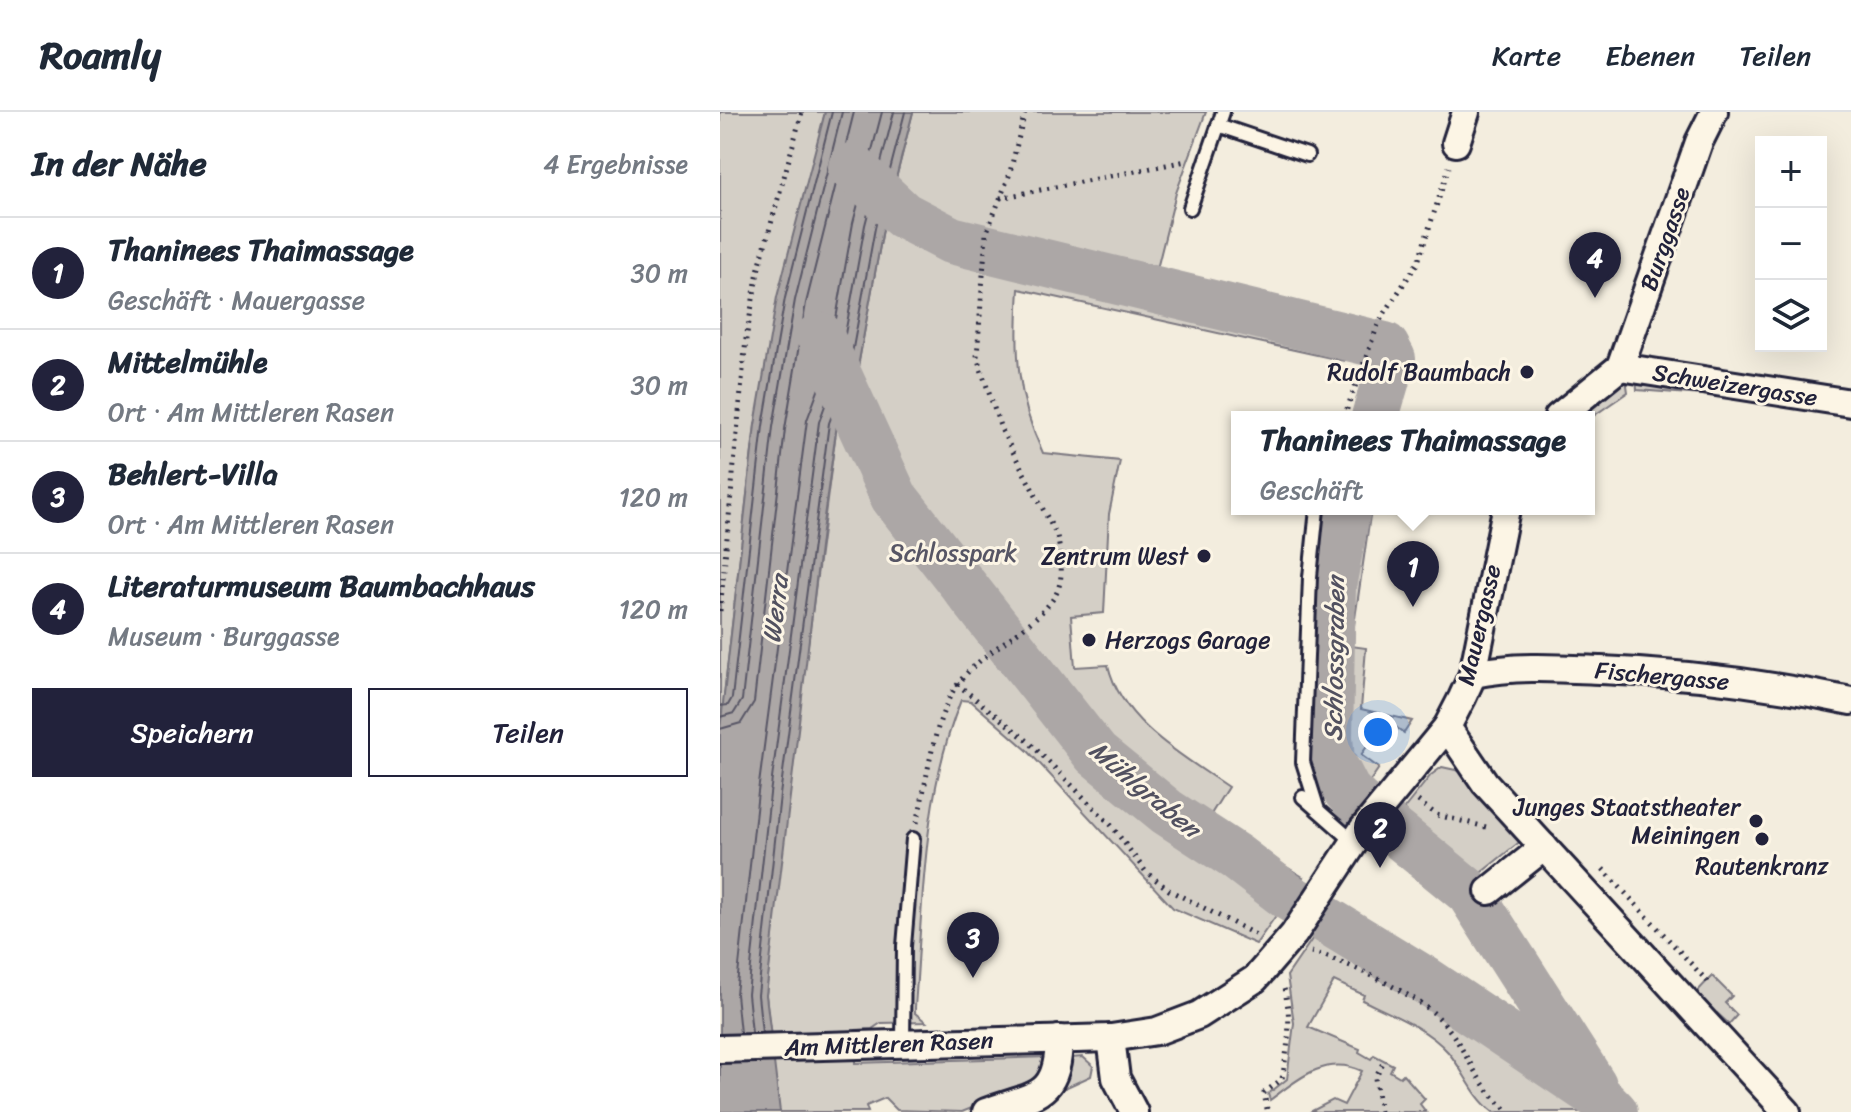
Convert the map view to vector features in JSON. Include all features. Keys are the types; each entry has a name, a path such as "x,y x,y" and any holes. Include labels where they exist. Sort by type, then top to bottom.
{"street":[{"path":"1456,143 1466,112"},
{"name":"Burggasse","path":"1620,367 1699,142 1714,112"},
{"path":"1565,411 1620,367"},
{"name":"Schweizergasse","path":"1620,367 1851,403"},
{"name":"Mauergasse","path":"1447,727 1473,674 1505,515"},
{"name":"Fischergasse","path":"1473,674 1509,667 1646,671 1729,680 1851,701"},
{"path":"1447,727 1485,783 1787,1112"},
{"name":"Am Mittleren Rasen","path":"720,1049 1111,1038 1157,1031 1199,1015 1255,979 1289,941 1359,835 1447,727"},
{"path":"1489,891 1544,847"},
{"path":"1111,1038 1116,1078 1134,1112"},
{"path":"986,1112 1041,1091 1052,1083 1056,1076 1059,1039"}],"lane":[{"path":"1190,208 1220,118 1307,155"},
{"path":"1316,515 1310,577 1303,762 1318,810"},
{"path":"1303,797 1359,835"},
{"path":"892,1045 913,839"}],"path":[{"path":"720,611 749,326 758,271 802,112"},
{"path":"913,839 944,713 957,684 1055,596 1061,553 1057,536 1001,429 983,381 976,333 985,277 986,234 1025,112"},
{"path":"1346,411 1379,322 1418,262 1456,143"},
{"path":"1000,198 1206,157"},
{"path":"957,684 1029,742 1111,825 1146,872 1169,890 1352,966 1439,1017 1476,1076 1494,1099 1510,1112"},
{"path":"1394,790 1437,815 1495,829"},
{"path":"1267,1109 1264,1093 1282,1079 1290,1024 1281,977"},
{"path":"1380,1112 1375,1078 1384,1061"}],"green space":[{"path":"720,112 825,112 755,425 720,730"},
{"name":"Schlosspark","path":"913,112 1206,112 1176,193 1151,293 1356,347 1344,361 1019,289 1019,373 1027,412 1043,453 1120,461 1109,514 1104,613 1071,616 1075,667 1108,665 1126,704 1140,720 1174,750 1228,787 1208,819 1303,877 1256,944 1173,908 1028,751 971,701 961,700 938,774 926,851 915,1013 926,1022 881,1023 872,1029 856,1030 855,1063 1048,1057 1036,1082 962,1112 897,1110 885,1098 866,1106 868,1112 720,1112 720,1031 770,1031 766,995 788,796 837,424 857,372 883,229"},
{"path":"1636,376 1743,398 1637,390"},
{"path":"1626,378 1628,392 1595,415 1595,411 1583,411"},
{"path":"1327,515 1370,515 1351,646 1366,648 1361,709 1412,721 1404,733 1386,720 1361,755 1379,768 1346,816 1324,795 1315,739 1314,655"},
{"path":"1442,767 1460,771 1522,840 1477,876 1482,884 1476,889 1395,820 1431,775"},
{"path":"1321,926 1454,1003 1601,1112 1493,1112 1439,1043 1408,1022 1362,1000 1364,995 1334,981 1308,1027 1360,1049 1359,1052 1371,1059 1374,1055 1393,1065 1390,1071 1400,1077 1403,1074 1425,1099 1420,1104 1426,1112 1310,1112 1333,1100 1344,1105 1362,1071 1336,1065 1313,1071 1270,1100 1268,1094 1287,1079 1294,1023 1287,976"},
{"path":"1712,976 1732,996 1725,1003 1737,1015 1729,1024 1717,1013 1710,1016 1692,997"},
{"path":"1083,1057 1093,1066 1091,1076 1052,1094 1070,1058"}],"water":[{"name":"Werra","path":"825,112 913,112 883,229 857,372 837,424 822,531 766,995 780,1112 720,1112 720,730 755,425 777,297"}],"waterway":[{"name":"Schlossgraben","path":"852,167 903,215 951,240 1385,346 1392,359 1377,411"},
{"name":"Mühlgraben","path":"820,336 894,497 1096,754 1167,812 1236,857 1287,896 1425,980 1598,1096 1614,1112"},
{"name":"Schlossgraben","path":"1346,515 1332,586 1331,760 1347,791 1357,801 1470,893 1593,1085"}],"place":[{"name":"Literaturmuseum Baumbachhaus","path":"1595,298"},
{"name":"Rudolf Baumbach","path":"1527,372"},
{"name":"Zentrum West","path":"1204,556"},
{"name":"Thaninees Thaimassage","path":"1413,607"},
{"name":"Herzogs Garage","path":"1089,640"},
{"name":"Junges Staatstheater Meiningen","path":"1756,821"},
{"name":"Rautenkranz","path":"1762,839"},
{"name":"Mittelmühle","path":"1380,868"},
{"name":"Behlert-Villa","path":"973,978"}]}
